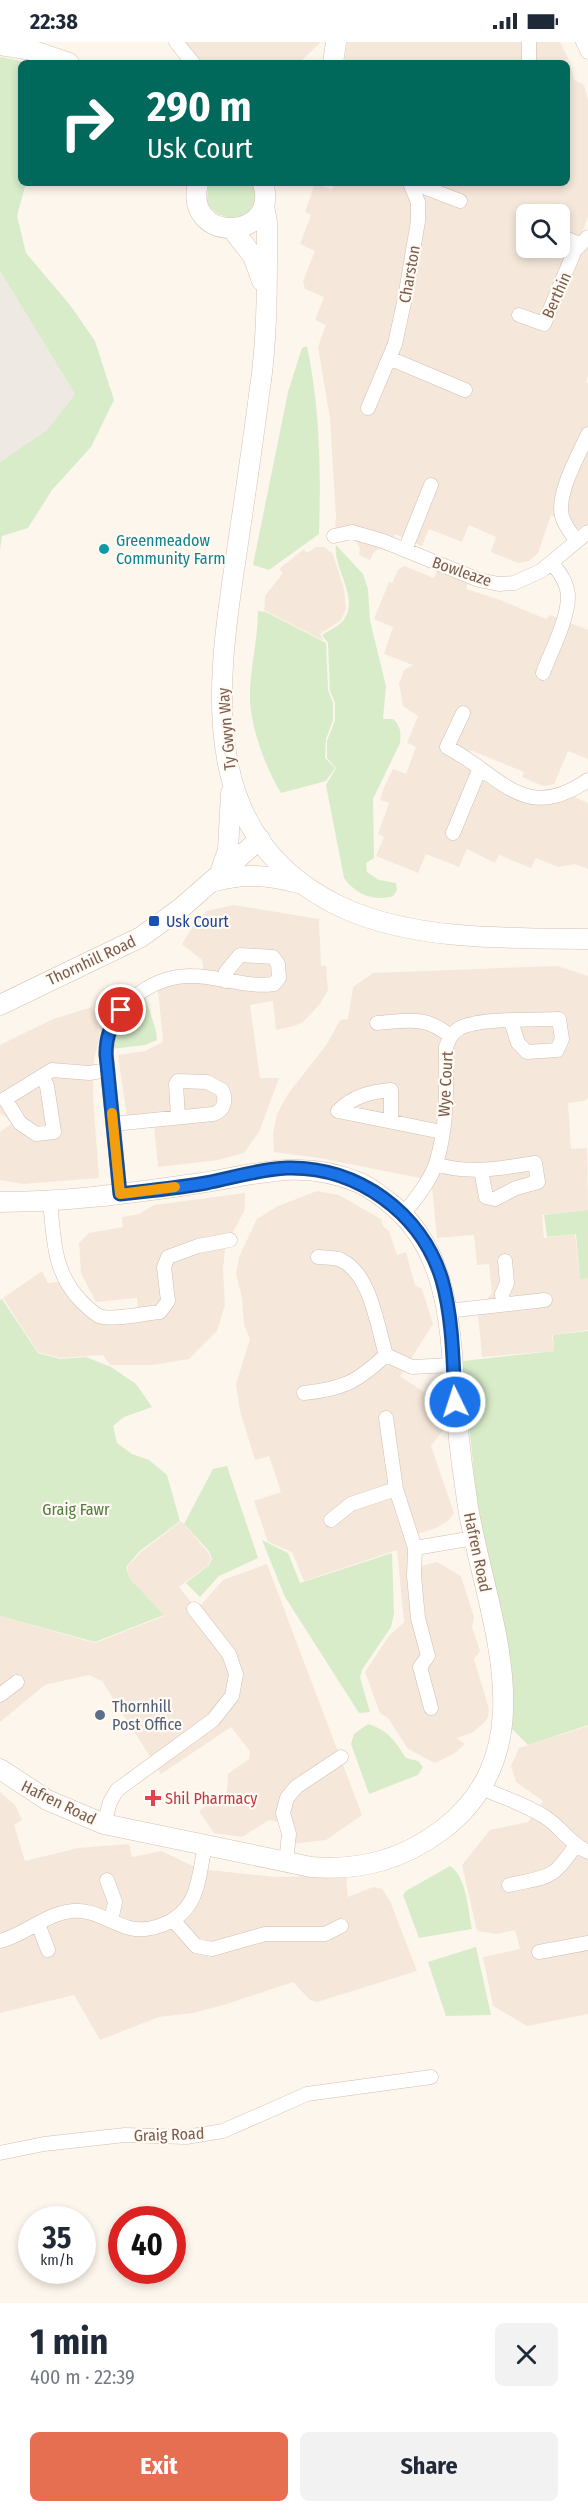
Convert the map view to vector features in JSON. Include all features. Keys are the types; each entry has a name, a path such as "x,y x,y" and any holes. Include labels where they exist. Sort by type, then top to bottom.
{"street":[{"path":"176,42 191,60"},
{"path":"333,60 336,42"},
{"path":"583,42 588,52"},
{"path":"526,43 529,60"},
{"path":"0,45 31,50 60,60"},
{"path":"196,186 197,201 206,218 213,224 232,229 248,225 264,206"},
{"name":"Ty Gwyn Way","path":"264,186 267,222 264,344 260,390 222,659 222,721 231,785 260,839 289,874 320,896 350,910 375,920 440,933 588,939"},
{"name":"Charston","path":"368,408 399,328 418,220 418,202 412,186 421,186 460,201"},
{"path":"232,229 253,256 265,292"},
{"name":"Berthin","path":"519,315 544,324 584,240"},
{"path":"389,358 465,390"},
{"path":"577,541 561,514 562,501 564,489 588,434"},
{"path":"405,550 431,485"},
{"name":"Bowleaze","path":"334,536 352,532 405,550 479,580 499,584 514,583 528,578 552,563 588,532"},
{"path":"543,673 566,610 568,597 561,574 552,563"},
{"path":"463,713 447,747 522,795 539,799 555,798 568,794 588,780"},
{"path":"453,833 480,768"},
{"path":"215,879 228,850 231,785"},
{"name":"Thornhill Road","path":"0,1005 141,937 181,909 260,839"},
{"path":"215,879 260,875 301,883"},
{"path":"120,1194 106,1040 111,1024 133,998 162,981 193,976 225,981"},
{"name":"Wye Court","path":"377,1023 420,1020 438,1025 450,1036"},
{"name":"Wye Court","path":"403,1215 424,1188 436,1164 442,1132 446,1047 450,1036 460,1028 472,1024 511,1021"},
{"path":"42,1077 46,1086 54,1132 36,1134 20,1123 3,1100 52,1070 62,1069 89,1073 108,1070"},
{"path":"113,1124 178,1117"},
{"name":"Wye Court","path":"391,1120 442,1132"},
{"path":"436,1164 454,1170 481,1170"},
{"name":"Hafren Road","path":"0,1202 51,1201 120,1194 200,1184 285,1168 324,1172 363,1184 403,1215 426,1243 442,1280 453,1365 458,1440 474,1538 502,1668 505,1698 504,1720 498,1748 481,1788 449,1824 413,1850 369,1866 330,1868 286,1862 104,1824 47,1800 0,1769"},
{"path":"51,1201 58,1268 70,1290 100,1316 160,1312 168,1301 165,1267 168,1257 198,1246 230,1240"},
{"path":"318,1257 340,1260 354,1269 364,1280 386,1355 412,1367 453,1365"},
{"path":"503,1304 502,1294 507,1283 505,1260"},
{"path":"447,1311 545,1300"},
{"path":"304,1393 327,1391 352,1383 386,1355"},
{"path":"386,1418 396,1489 415,1548 414,1576 418,1618 428,1656 420,1667 430,1708"},
{"path":"331,1520 351,1504 396,1489"},
{"path":"415,1548 474,1538"},
{"path":"104,1824 110,1802 117,1790 213,1720 232,1695 236,1674 229,1654 194,1609"},
{"path":"0,1695 17,1682"},
{"path":"286,1862 289,1834 283,1813 286,1798 296,1786 341,1757"},
{"path":"481,1788 548,1818 575,1846 588,1852"},
{"path":"0,1941 72,1911 90,1912 142,1930 174,1921 187,1910 196,1894 205,1845"},
{"path":"509,1885 552,1875 561,1867 575,1846"},
{"path":"107,1880 115,1902 111,1921"},
{"path":"174,1921 183,1934 196,1946 212,1949 265,1934 325,1934 341,1926"},
{"path":"38,1924 48,1950"},
{"path":"539,1952 588,1943"},
{"name":"Graig Road","path":"0,2153 44,2144 125,2135 186,2137 223,2131 307,2094 431,2077"}],"shaded area":[{"path":"181,42 321,42 302,60 196,60"},
{"path":"347,42 560,42 569,60 344,60"},
{"path":"570,62 574,80 584,85 588,100 588,216 582,234 588,242 588,376 586,382 588,383 588,524 578,529 551,515 538,553 529,561 518,563 491,552 496,537 469,525 462,542 429,529 422,546 395,534 388,551 379,549 374,552 370,560 359,555 360,549 357,542 335,530 330,419 318,347 326,325 315,320 324,297 305,289 303,281 315,251 300,244 311,215 305,212 314,186 322,186 332,190 334,186 570,186"},
{"path":"0,271 75,394 47,430 0,462"},
{"path":"316,547 324,547 333,554 344,589 346,609 341,620 320,634 324,641 264,610 265,596 283,573 279,569 304,549 307,553"},
{"path":"404,566 434,578 437,571 468,583 466,589 546,619 550,615 588,630 588,759 568,751 554,784 543,786 522,777 524,772 470,750 468,755 509,784 538,794 568,789 577,798 588,803 588,869 575,864 558,867 536,858 531,868 499,855 495,863 467,849 459,867 426,854 418,873 376,856 384,837 378,834 389,803 380,800 384,787 393,769 406,774 416,747 407,743 418,716 403,706 399,684 404,670 413,665 384,654 393,627 374,619 389,582 392,583 398,570"},
{"path":"234,905 319,919 321,966 326,966 328,990 320,1004 303,1022 276,1030 273,1001 250,1005 260,1078 279,1078 259,1132 244,1153 218,1160 158,1167 153,1116 127,1118 118,1055 145,1051 163,1042 157,979 204,973 202,960 182,944 196,921 207,911"},
{"path":"557,966 588,976 588,1098 584,1101 568,1103 571,1149 587,1148 588,1210 542,1215 544,1238 575,1234 580,1279 588,1278 588,1330 552,1335 554,1351 482,1357 477,1303 485,1302 492,1293 489,1264 477,1265 474,1235 437,1238 432,1188 420,1178 319,1158 274,1152 273,1134 277,1114 288,1094 327,1044 340,1020 348,1019 353,987 373,973"},
{"path":"92,1007 100,1037 94,1059 93,1097 99,1178 23,1184 0,1180 0,1132 11,1124 6,1117 0,1114 0,1045 53,1019"},
{"path":"317,1191 339,1195 381,1219 383,1226 389,1231 397,1255 406,1252 415,1285 422,1289 433,1324 400,1376 431,1397 442,1431 431,1446 454,1513 448,1521 436,1528 418,1534 422,1557 418,1567 437,1562 461,1576 474,1617 472,1627 480,1651 474,1659 489,1709 484,1723 472,1733 456,1738 465,1744 454,1754 435,1763 408,1749 388,1718 380,1713 365,1672 389,1636 404,1622 397,1550 304,1581 292,1552 268,1542 254,1501 281,1492 269,1456 255,1460 240,1411 236,1384 250,1339 244,1324 242,1298 236,1274 239,1257 257,1219 278,1206"},
{"path":"245,1193 245,1209 225,1248 223,1270 225,1305 217,1331 189,1359 152,1365 110,1365 103,1355 60,1358 38,1352 3,1298 42,1271 48,1283 68,1281 91,1305 102,1310 117,1311 138,1308 137,1298 96,1302 81,1273 79,1243 89,1233 123,1227 122,1217 139,1214 154,1205"},
{"path":"181,1521 208,1552 211,1559 208,1565 179,1587 190,1601 199,1607 223,1580 267,1564 362,1815 326,1840 283,1845 279,1822 269,1820 242,1837 214,1833 199,1811 227,1791 228,1774 249,1759 250,1751 231,1727 161,1774 102,1681 89,1675 45,1685 0,1722 0,1616 95,1643 164,1616 130,1579 127,1567 141,1552"},
{"path":"588,1726 588,2014 527,2026 493,2006 483,1957 520,1949 515,1930 497,1934 477,1931 462,1865 490,1830 528,1822 543,1801 516,1782 511,1766 519,1748"},
{"path":"0,1792 15,1805 22,1820 14,1825 25,1861 78,1848 129,1844 132,1857 161,1851 200,1869 276,1877 346,1875 348,1897 373,1887 382,1889 390,1901 417,1971 317,2002 310,2000 293,1982 193,2013 159,2017 100,2040 74,1995 0,2013"}],"green space":[{"path":"0,57 18,60 18,186 25,186 17,216 26,253 70,305 95,341 114,400 91,447 52,490 28,528 2,536 0,550 0,462 47,430 75,394 0,271"},
{"path":"208,186 254,186 256,197 254,206 250,213 243,217 228,218 220,215 207,203"},
{"path":"307,346 315,393 319,440 319,534 269,570 253,565 288,392 302,348"},
{"path":"336,545 363,574 368,589 370,621 386,686 383,719 393,719 398,724 400,733 400,743 373,799 374,858 366,863 367,872 379,880 396,883 397,890 393,896 386,898 372,897 359,892 344,878 326,785 336,768 327,758 327,741 335,720 335,703 330,691 328,643 322,635 342,622 349,604 338,564"},
{"path":"258,611 266,612 326,643 328,690 333,703 333,720 326,739 325,758 335,768 326,781 281,793 259,744 250,703"},
{"path":"145,996 157,1040 145,1045 111,1049 126,1012"},
{"path":"588,1210 588,1278 580,1279 576,1234 547,1237 544,1215"},
{"name":"Graig Fawr","path":"2,1299 38,1353 60,1359 86,1357 111,1367 136,1384 152,1407 124,1417 113,1426 117,1443 132,1454 149,1460 167,1475 180,1521 140,1551 126,1567 130,1579 164,1615 95,1642 0,1616 0,1300"},
{"path":"588,1331 588,1725 528,1745 509,1726 477,1506 463,1361 554,1351 553,1335"},
{"path":"227,1466 258,1558 219,1576 200,1597 186,1583 209,1565 212,1559 209,1551 184,1524 213,1469"},
{"path":"262,1540 288,1553 300,1583 392,1553 394,1613 391,1627 362,1670 360,1677 370,1712 359,1713 285,1597"},
{"path":"368,1724 381,1729 390,1737 406,1758 418,1761 423,1767 418,1775 369,1794 351,1744 354,1734"},
{"path":"450,1866 456,1871 463,1886 472,1929 419,1938 403,1895 406,1891"},
{"path":"476,1947 491,2015 446,2016 428,1962"}],"slow traffic":[{"path":"112,1113 120,1194 175,1187"}],"place":[{"name":"Greenmeadow Community Farm","path":"104,549"},
{"name":"Usk Court","path":"154,921"},
{"name":"Thornhill Post Office","path":"100,1715"},
{"name":"Shil Pharmacy","path":"153,1798"}],"route":[{"path":"121,1010 111,1024 106,1040 120,1194 200,1184 285,1168 324,1172 363,1184 392,1204 403,1215 426,1243 442,1280 451,1336 455,1402"}]}
